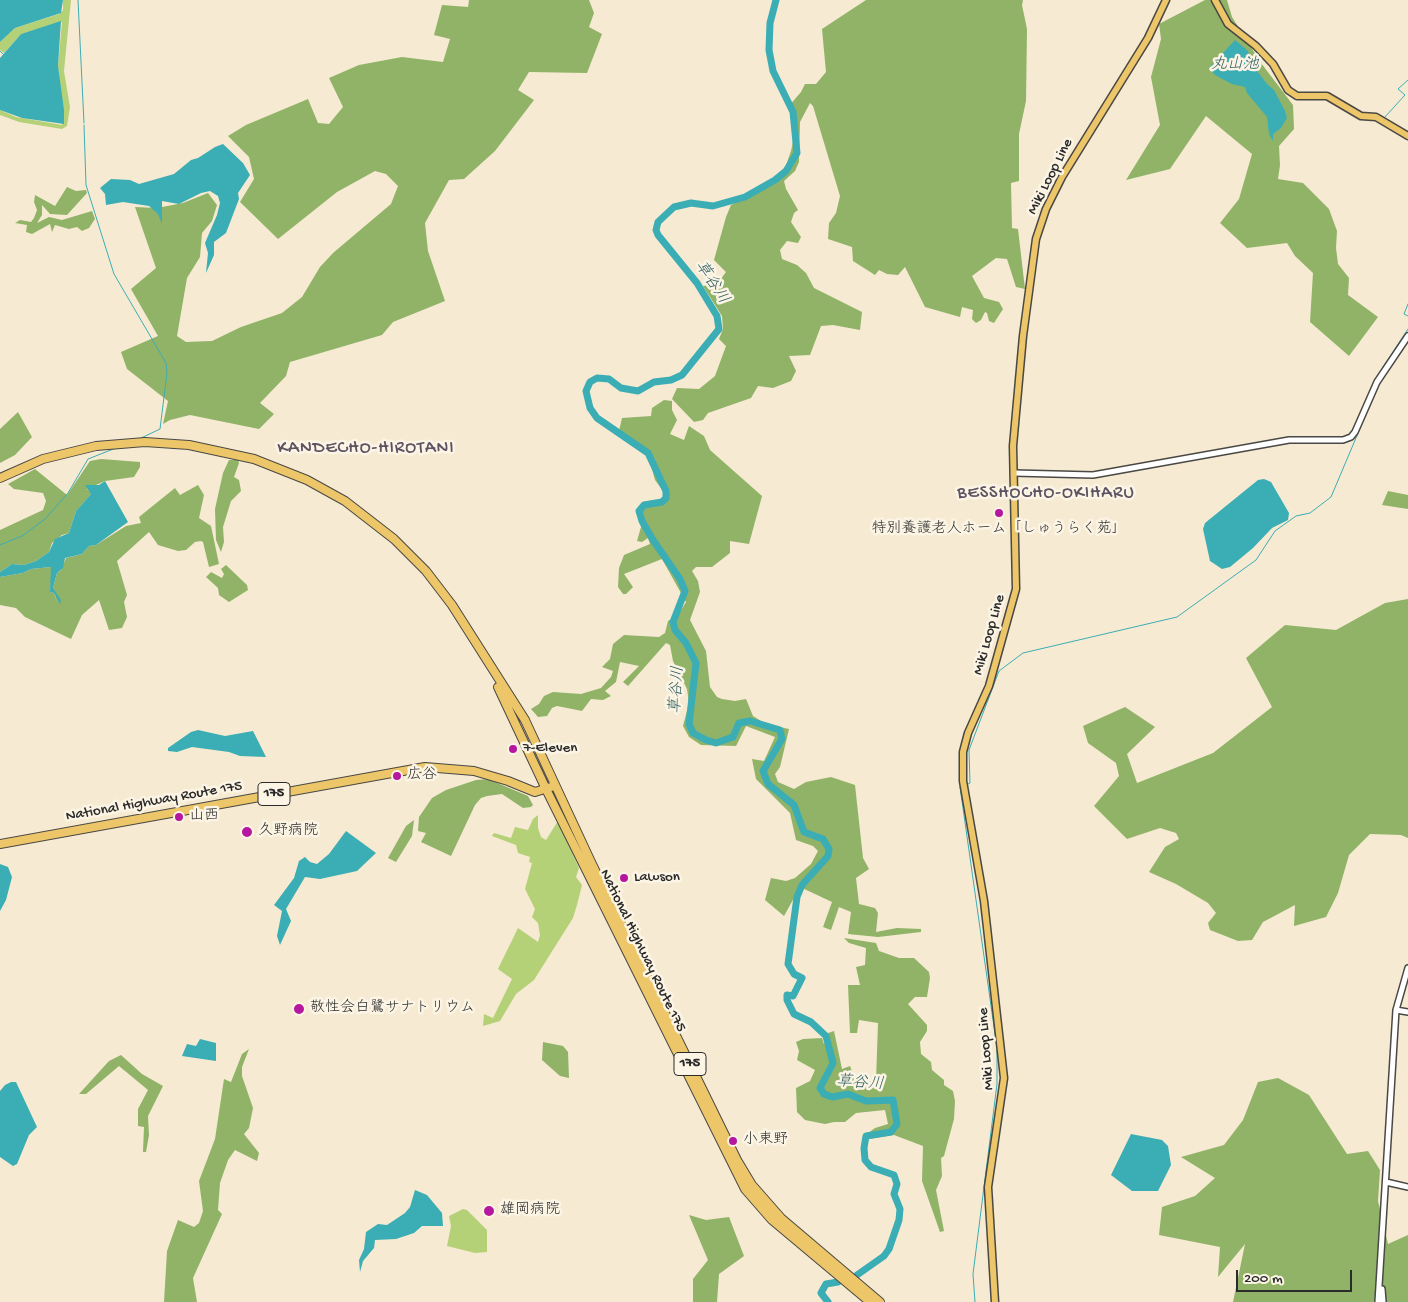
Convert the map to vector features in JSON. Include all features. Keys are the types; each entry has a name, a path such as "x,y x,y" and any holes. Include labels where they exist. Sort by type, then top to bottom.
{"highway":[{"name":"National Highway Route 175","path":"0,478 43,459 69,451 118,443 189,445 254,459 324,489 375,523 426,571 470,632 525,720 684,1053 752,1185 781,1218 880,1302"},
{"name":"National Highway Route 175","path":"470,632 745,1189 772,1220 870,1302"},
{"name":"National Highway Route 175","path":"0,844 426,767 474,771 535,792 555,785"}],"main road":[{"name":"Miki Loop Line","path":"995,1302 988,1187 1004,1078 984,901 962,765 965,743 989,686 1016,589 1014,424 1033,252 1040,226 1062,177 1148,38 1166,0"},
{"path":"1215,0 1228,24 1256,46 1273,64 1288,90 1297,96 1327,96 1361,116 1376,117 1408,136"}],"street":[{"path":"1014,473 1093,475 1289,440 1343,440 1351,437 1355,432 1377,382 1408,336"},
{"path":"1378,1302 1396,1010 1408,968"},
{"path":"1396,1010 1408,1012"},
{"path":"1386,1182 1408,1187"},
{"path":"1380,1266 1382,1302"}],"green space":[{"path":"63,0 71,0 64,71 70,107 67,126 62,129 19,122 0,115 0,110 16,117 62,125 58,66 62,22 21,34 4,53 0,50 0,42 15,28 59,14 63,10"},
{"path":"469,0 589,0 594,13 589,27 602,34 587,73 529,72 518,90 534,100 495,151 464,179 449,180 425,223 428,251 445,301 393,322 382,335 290,362 286,376 260,403 274,414 259,429 190,415 170,420 163,424 168,401 127,369 121,352 158,336 131,289 156,268 135,207 157,208 183,203 208,193 217,205 212,221 202,233 200,257 187,278 177,336 186,342 212,341 241,327 282,313 302,297 320,267 333,253 391,204 398,186 386,174 375,171 337,192 278,239 240,202 254,179 249,157 228,136 246,125 308,99 318,123 329,124 343,107 329,78 359,65 402,57 443,62 450,39 434,35 442,5 468,7"},
{"path":"866,0 1023,0 1022,5 1027,29 1026,101 1019,134 1019,181 1011,183 1012,228 1018,229 1025,289 1016,287 1007,259 996,258 972,276 984,298 999,302 1003,309 994,323 989,321 985,312 981,320 976,323 972,319 973,310 962,307 960,317 925,307 905,267 898,275 887,274 879,270 875,275 853,261 852,247 828,239 829,223 836,213 840,196 813,106 810,103 800,122 799,162 795,171 784,181 786,189 798,210 794,213 791,222 801,237 798,243 787,241 780,250 782,259 797,265 806,273 814,288 862,312 860,330 833,325 821,326 810,355 789,356 796,371 791,381 773,388 758,386 751,398 708,413 703,420 694,422 672,399 677,388 699,389 715,376 726,346 719,339 723,329 722,316 703,286 718,283 726,272 714,260 726,217 731,205 760,191 784,171 795,132 789,106 805,84 816,84 826,72 822,29"},
{"path":"1205,0 1227,0 1232,17 1261,63 1293,105 1294,129 1279,146 1280,165 1278,179 1303,183 1329,209 1337,231 1336,248 1338,264 1349,278 1348,295 1378,317 1349,356 1310,322 1313,273 1295,256 1287,243 1247,248 1220,223 1239,199 1252,154 1206,116 1170,169 1126,180 1160,125 1151,77 1161,39 1159,24"},
{"path":"67,187 76,191 86,190 87,193 67,215 50,214 42,205 42,215 37,223 49,217 62,220 92,211 95,219 89,228 82,231 77,227 69,229 55,225 52,232 50,224 32,234 26,232 27,225 15,223 20,220 31,222 34,218 37,210 34,202 35,195 55,206"},
{"path":"664,400 672,401 672,410 677,420 670,434 684,440 689,426 704,436 710,450 762,496 749,544 730,541 730,553 712,567 696,567 692,571 698,581 700,592 690,620 706,651 710,687 717,697 722,699 735,701 746,699 753,716 766,724 789,729 780,767 775,774 778,782 794,789 806,782 831,777 855,785 863,858 869,869 856,878 859,904 875,908 878,913 876,932 897,928 921,929 921,932 878,937 848,934 851,912 839,907 831,930 823,927 832,902 800,887 784,916 765,900 771,878 786,881 795,878 811,864 818,851 813,846 796,840 790,813 756,779 752,759 764,761 775,737 746,726 736,746 701,745 689,737 683,726 689,703 687,689 673,661 670,645 666,643 628,686 623,682 639,666 620,662 616,682 605,691 611,696 603,700 591,699 582,711 557,706 552,708 547,716 538,717 531,709 539,704 544,696 553,692 581,694 601,688 611,677 613,671 602,667 610,659 613,644 624,635 659,637 665,633 668,621 678,615 686,602 662,559 624,574 633,587 626,594 623,594 618,587 619,568 624,555 650,544 648,538 642,542 637,541 641,527 637,511 647,506 664,503 663,491 655,480 646,448 619,431 622,418 651,416 652,408"},
{"path":"18,412 32,437 15,455 0,463 0,429"},
{"path":"101,459 140,462 140,467 134,477 105,481 87,489 92,493 76,511 69,533 62,535 52,543 49,552 36,561 24,565 12,564 0,572 0,530 43,510 46,501 43,493 14,489 8,484 35,469 67,495 90,461"},
{"path":"229,460 238,460 239,463 234,477 239,480 241,491 231,501 223,527 224,542 221,552 216,540 215,509 223,473"},
{"path":"198,485 204,495 199,518 211,526 219,564 209,567 203,542 201,541 195,542 186,550 178,551 158,545 149,532 117,561 127,595 124,602 127,617 122,628 109,630 99,600 82,615 71,639 25,617 16,608 0,605 0,577 23,573 31,569 51,567 50,592 54,593 57,602 53,588 57,573 61,570 66,558 82,554 89,546 96,545 126,526 141,523 139,517 175,488 180,495"},
{"path":"1388,491 1408,495 1408,509 1382,505"},
{"path":"226,565 247,585 248,590 229,602 219,595 218,588 206,577 211,572 222,578 224,574 221,569"},
{"path":"1408,599 1408,838 1401,835 1370,834 1349,855 1338,893 1326,917 1294,926 1295,905 1263,922 1252,940 1238,941 1210,930 1208,923 1216,913 1208,903 1176,884 1149,872 1165,847 1179,839 1176,833 1160,828 1127,839 1094,806 1119,776 1116,763 1088,743 1083,726 1125,707 1155,727 1127,754 1137,783 1213,753 1272,707 1246,658 1285,625 1336,630 1385,603"},
{"path":"488,779 528,796 533,805 523,808 502,794 487,796 481,798 475,805 451,856 421,842 426,833 418,831 419,817 432,798 446,790 476,780"},
{"path":"538,815 538,828 541,837 546,840 558,821 579,868 576,877 582,885 577,905 573,918 534,980 516,994 500,1021 483,1026 484,1014 493,1018 512,979 498,969 518,928 538,942 540,935 538,923 532,917 535,909 525,889 532,863 529,862 530,857 518,853 516,845 492,836 494,833 511,838 515,827 528,830 533,819"},
{"path":"414,820 412,836 396,862 388,858 406,826"},
{"path":"844,938 876,943 879,951 899,958 914,958 929,972 927,997 915,997 908,1004 927,1025 927,1031 920,1042 921,1054 931,1062 932,1070 944,1080 944,1085 953,1091 955,1101 954,1119 944,1156 941,1158 942,1176 936,1190 944,1231 940,1232 922,1181 923,1146 894,1135 863,1140 864,1136 875,1128 888,1124 885,1110 856,1113 845,1122 825,1124 805,1120 797,1112 796,1088 810,1081 815,1070 797,1060 799,1051 796,1042 803,1039 822,1038 824,1044 831,1042 828,1033 834,1031 842,1069 850,1066 854,1077 867,1082 876,1081 878,1023 859,1020 857,1033 850,1033 848,985 860,985 856,967 865,965 866,948 849,943"},
{"path":"543,1042 563,1046 568,1052 569,1078 560,1076 542,1060"},
{"path":"249,1049 242,1067 242,1076 253,1108 249,1128 244,1134 259,1153 257,1161 235,1150 228,1160 220,1183 218,1210 222,1214 193,1278 197,1302 164,1302 167,1251 178,1220 194,1227 199,1223 203,1211 199,1181 215,1139 224,1079 231,1082 242,1054"},
{"path":"121,1055 142,1074 163,1086 148,1116 149,1135 146,1152 143,1152 144,1127 138,1126 138,1109 148,1090 119,1066 86,1094 79,1094 109,1061"},
{"path":"1278,1078 1309,1095 1347,1154 1368,1151 1380,1170 1378,1201 1388,1244 1408,1235 1408,1302 1233,1302 1245,1244 1218,1277 1220,1247 1159,1235 1162,1207 1195,1196 1215,1178 1181,1157 1224,1145 1243,1120 1258,1082"},
{"path":"463,1209 467,1210 487,1230 487,1252 475,1253 447,1246 451,1226 449,1216"},
{"path":"689,1215 706,1220 729,1217 744,1256 719,1274 717,1302 693,1302 693,1279 708,1260"}],"water":[{"path":"0,0 63,0 61,13 15,28 0,42"},
{"path":"61,21 58,66 64,124 22,118 0,110 0,58 21,34"},
{"name":"丸山池","path":"1235,40 1248,51 1254,67 1274,90 1285,111 1287,118 1281,128 1273,134 1273,141 1269,134 1267,117 1247,93 1245,87 1232,84 1215,75 1209,68"},
{"path":"223,144 243,163 250,175 238,193 239,199 226,233 214,242 214,255 206,273 208,253 205,243 217,215 220,203 218,196 210,191 201,193 179,204 162,201 162,224 158,214 149,206 123,202 106,205 105,194 100,188 111,179 130,180 139,184 174,174 191,160"},
{"path":"1264,479 1271,482 1289,513 1288,520 1272,528 1253,548 1230,567 1222,569 1210,561 1203,529 1205,523 1258,480"},
{"path":"105,481 128,522 96,545 89,546 82,554 65,558 63,568 57,573 53,588 61,600 60,604 54,593 50,592 51,567 31,569 23,573 0,577 0,572 12,564 24,565 36,561 49,552 55,539 69,533 76,511 91,494 85,485 99,485"},
{"path":"198,730 225,736 253,731 266,757 240,756 229,752 192,747 177,752 168,751 168,748 191,732"},
{"path":"346,831 376,853 357,871 320,879 305,877 286,909 291,921 280,945 277,936 282,911 274,905 294,878 299,861 305,857 310,862 317,864 329,854"},
{"path":"0,864 8,867 12,877 6,900 0,911"},
{"path":"200,1039 216,1043 216,1061 182,1056 187,1044 196,1046"},
{"path":"11,1082 16,1082 37,1127 29,1135 17,1164 13,1166 0,1157 0,1091"},
{"path":"1131,1134 1162,1140 1168,1146 1171,1165 1158,1191 1132,1191 1111,1175"},
{"path":"415,1190 427,1195 442,1213 443,1226 422,1226 414,1233 396,1239 375,1240 374,1248 363,1261 360,1272 359,1260 364,1249 366,1232 378,1224 387,1225 405,1213 410,1207"}],"waterway":[{"path":"78,0 84,123"},
{"name":"草谷川","path":"776,0 770,23 769,50 773,71 793,112 797,153 786,171 775,180 745,197 713,206 691,203 674,207 658,222 656,230 697,283 717,316 719,329 682,375 671,380 654,382 638,391 621,388 609,379 597,378 590,382 586,391 590,408 597,418 648,453 666,491 666,498 662,502 644,505 639,511 642,521 680,579 685,591 673,622 675,630 686,643 696,663 689,724 693,733 716,743 733,737 739,723 750,721 780,730 782,739 763,771 768,784 794,805 804,832 823,839 829,849 828,856 802,885 797,897 788,964 794,974 802,978 793,996 787,995 787,1000 794,1014 811,1022 826,1036 833,1063 820,1088 824,1094 832,1097 848,1094 866,1101 893,1100 897,1124 891,1132 866,1136 864,1148 865,1160 871,1167 894,1175 897,1184 894,1194 900,1209 899,1220 889,1249 884,1256 857,1275"},
{"path":"0,51 4,55"},
{"path":"1384,118 1405,95 1398,89 1408,80"},
{"path":"84,125 86,185 114,274 166,363 167,373 160,429 139,439"},
{"path":"1408,304 1404,314 1408,316"},
{"path":"1383,367 1408,329"},
{"path":"966,785 970,783 969,750 999,671 1023,653 1177,617 1256,560 1275,531 1296,516 1310,513 1331,497 1378,386"},
{"path":"0,545 22,536 45,519 68,493 88,459 116,448"},
{"path":"960,787 997,1048 997,1084 973,1274 975,1302"},
{"name":"草谷川","path":"828,1302 821,1293 826,1284 838,1282"}],"place":[{"name":"特別養護老人ホーム「しゅうらく苑」","path":"999,513"},
{"name":"7-Eleven","path":"513,749"},
{"name":"広谷","path":"397,776"},
{"name":"山西","path":"179,817"},
{"name":"久野病院","path":"247,832"},
{"name":"Lawson","path":"624,878"},
{"name":"敬性会白鷺サナトリウム","path":"299,1009"},
{"name":"小束野","path":"733,1141"},
{"name":"雄岡病院","path":"489,1211"}],"district":[{"name":"KANDECHO-HIROTANI","path":"366,449"},
{"name":"BESSHOCHO-OKIHARU","path":"1046,494"}]}
